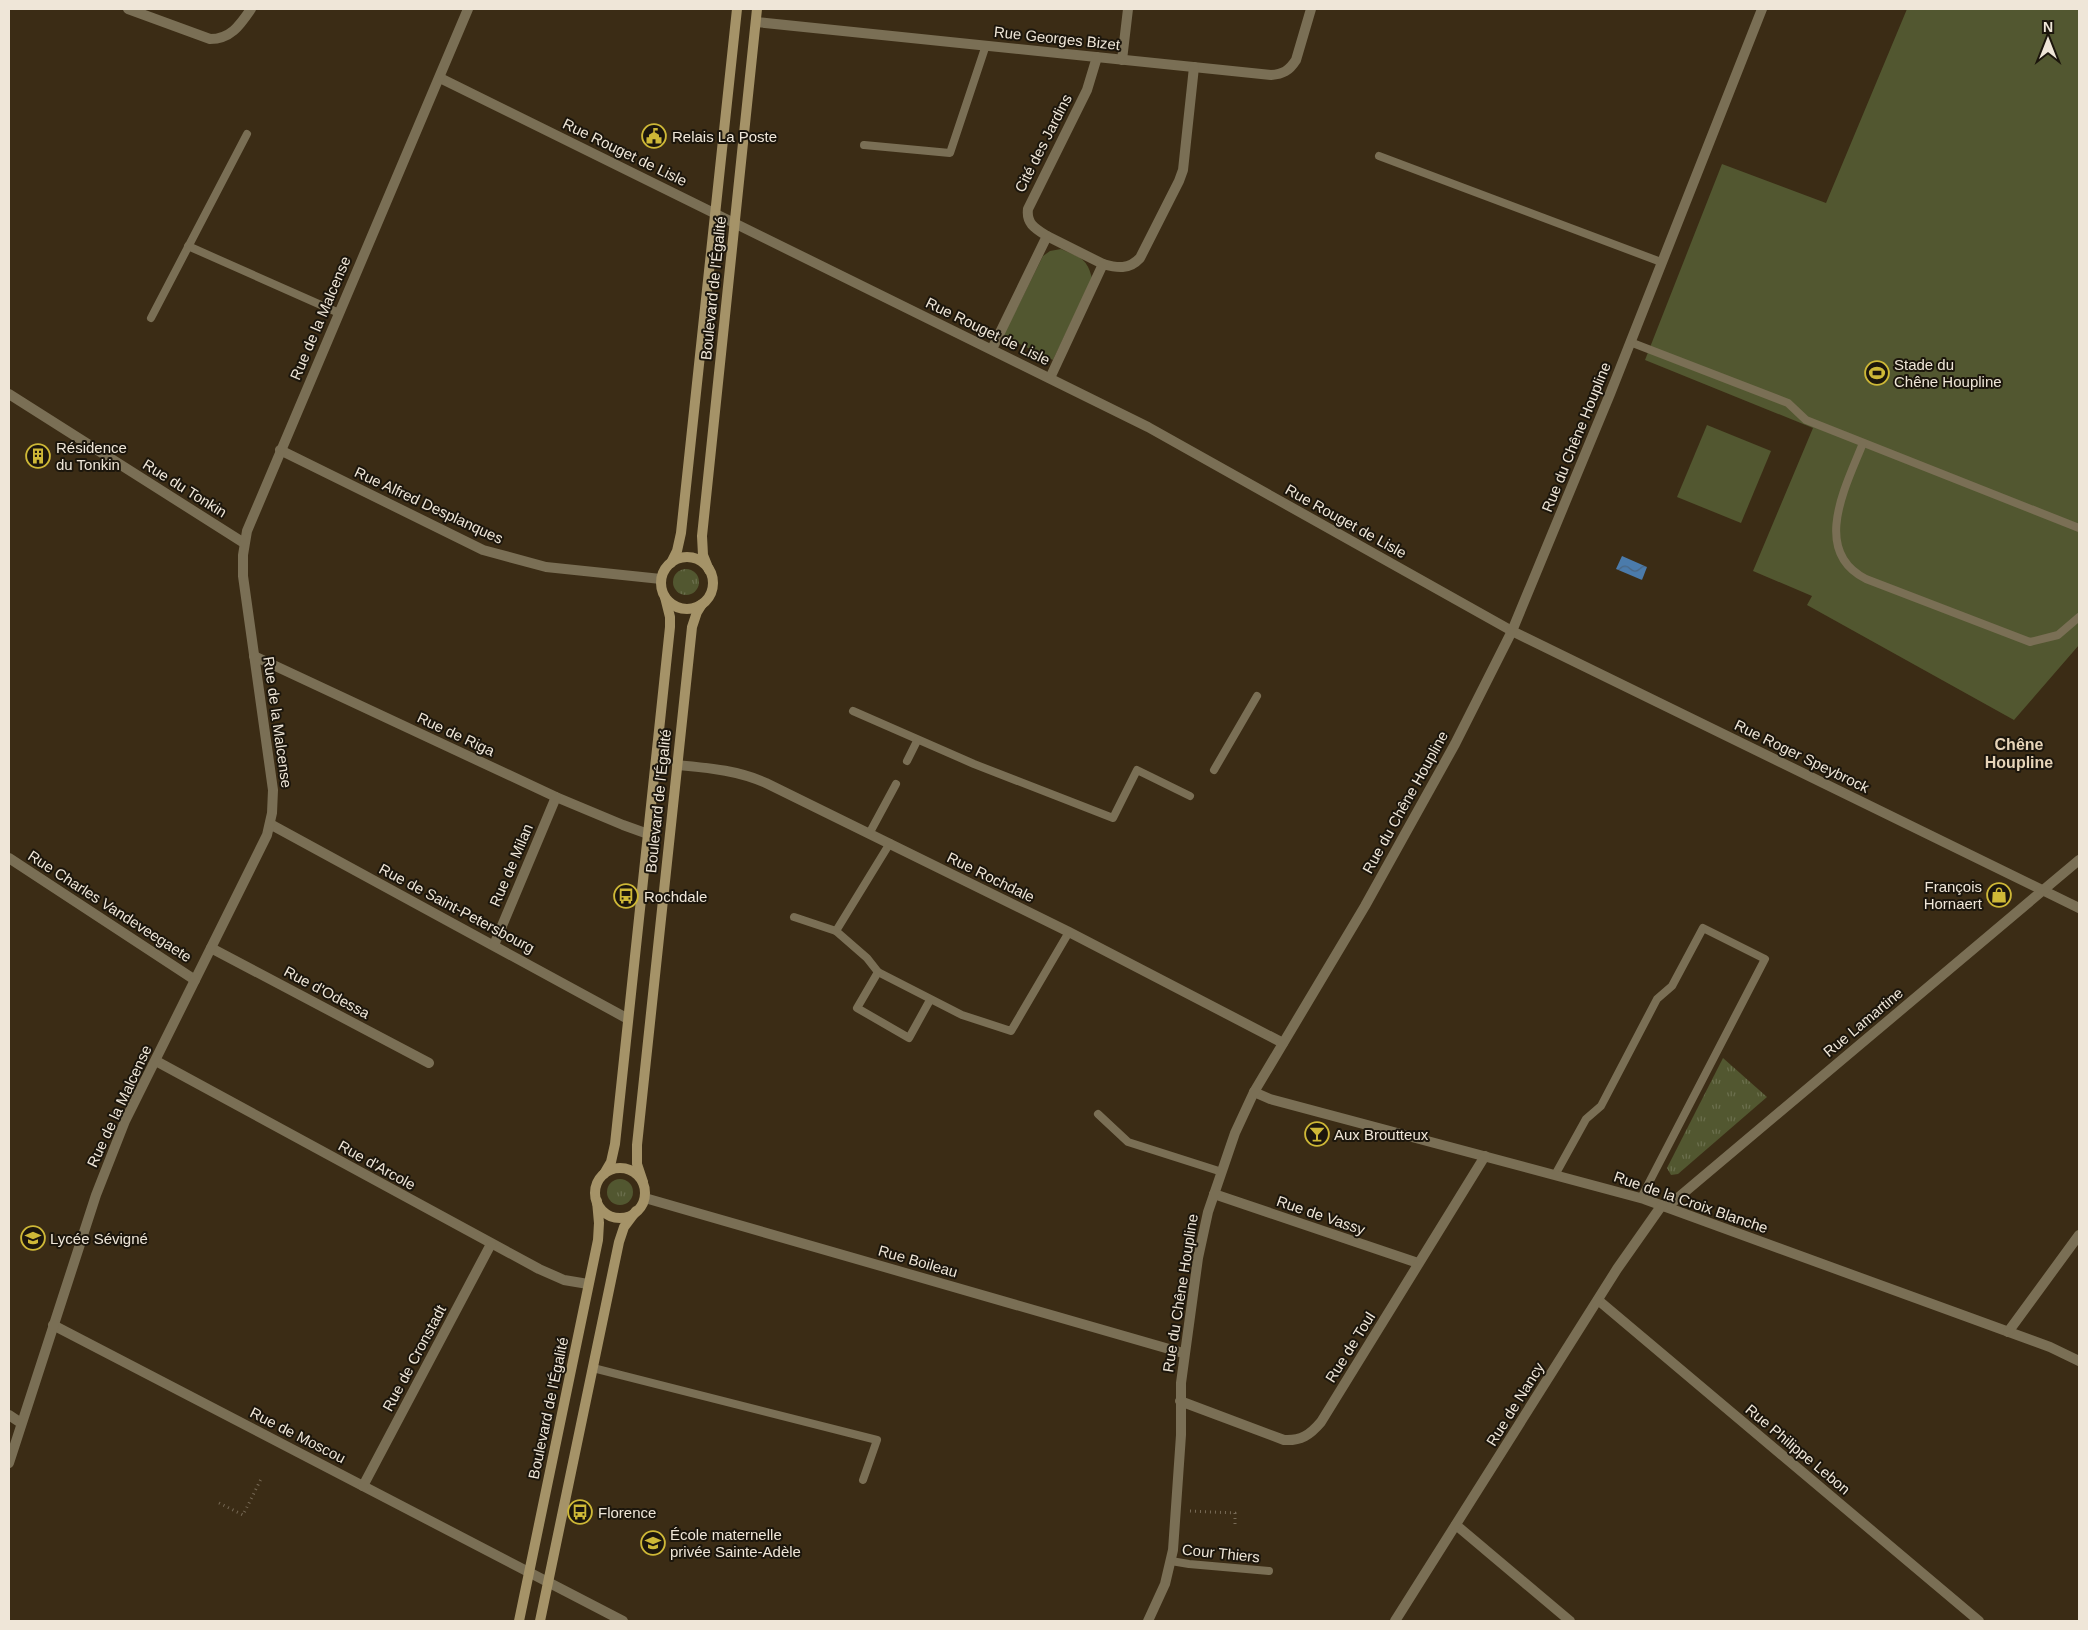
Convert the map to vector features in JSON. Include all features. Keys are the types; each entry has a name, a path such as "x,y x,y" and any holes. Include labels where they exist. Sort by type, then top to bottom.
{"main road":[{"name":"Boulevard de l'Égalité","path":"671,563 677,551 681,534 737,9"},
{"name":"Boulevard de l'Égalité","path":"709,570 704,555 702,536 757,9"},
{"path":"692,558 700,561 709,570 712,586 708,598 702,604 689,609 680,608 671,604 665,597 661,588 661,579 664,570 671,563 678,559 692,558"},
{"name":"Boulevard de l'Égalité","path":"604,1174 611,1162 615,1144 670,627 670,617 665,597"},
{"name":"Boulevard de l'Égalité","path":"643,1182 637,1164 637,1145 692,628 697,612 702,604"},
{"path":"540,1621 619,1242 624,1228 636,1211 645,1198 643,1182 635,1172 623,1168 611,1169 604,1174 597,1184 597,1201 603,1211 614,1217 626,1217 636,1211"},
{"name":"Boulevard de l'Égalité","path":"519,1621 599,1230 597,1201"}],"street":[{"path":"128,9 210,39 223,37 235,30 251,9"},
{"path":"1122,60 1128,9"},
{"name":"Rue Georges Bizet","path":"756,22 1270,75 1286,72 1296,60 1311,9"},
{"name":"Rue du Chêne Houpline","path":"1148,1621 1165,1584 1172,1561 1184,1353 1198,1258 1214,1194 1244,1110 1389,864 1455,744 1512,632 1630,342 1762,9"},
{"name":"Rue de la Malcense","path":"9,1463 105,1168 125,1121 156,1061 270,824 273,790 243,576 244,543 254,512 280,450 440,78 464,10"},
{"name":"Cité des Jardins","path":"1097,57 1087,90 1028,209 1028,217 1032,225 1047,236 1103,264 1121,268 1134,264 1140,258 1179,181 1182,170 1194,67"},
{"name":"Rue Rouget de Lisle","path":"440,78 1168,438 1512,632"},
{"path":"992,350 1047,236"},
{"path":"1050,378 1103,264"},
{"name":"Rue du Tonkin","path":"9,394 244,543"},
{"name":"Rue Alfred Desplanques","path":"280,450 483,550 546,567 661,579"},
{"name":"Rue Roger Speybrock","path":"1512,632 2079,908"},
{"name":"Rue de Riga","path":"254,656 556,797 648,834"},
{"name":"Rue Rochdale","path":"677,765 732,770 750,775 1070,932 1283,1042"},
{"name":"Rue de Milan","path":"494,944 556,797"},
{"name":"Rue de Saint-Petersbourg","path":"270,824 494,944 628,1019"},
{"name":"Rue Charles Vandeveegaete","path":"9,858 195,980"},
{"name":"Rue Lamartine","path":"1665,1206 2079,860"},
{"name":"Rue d'Odessa","path":"211,948 429,1063"},
{"name":"Rue d'Arcole","path":"156,1061 491,1244 552,1275 588,1284"},
{"name":"Rue de la Croix Blanche","path":"1254,1092 1270,1099 1642,1198 2060,1350 2079,1361"},
{"name":"Rue de Toul","path":"1180,1401 1279,1439 1295,1441 1312,1432 1321,1422 1485,1156"},
{"name":"Rue de Vassy","path":"1214,1194 1418,1263"},
{"name":"Rue Boileau","path":"645,1198 1184,1353"},
{"name":"Rue de Nancy","path":"1395,1621 1598,1300 1665,1206"},
{"path":"2008,1332 2079,1235"},
{"name":"Rue de Cronstadt","path":"363,1486 491,1244"},
{"name":"Rue Philippe Lebon","path":"1598,1300 1979,1621"},
{"name":"Rue de Moscou","path":"53,1324 623,1621"},
{"path":"9,1415 21,1423"},
{"path":"1456,1525 1570,1621"}],"lane":[{"path":"864,145 950,153 986,45"},
{"path":"151,318 248,134"},
{"path":"1379,156 1661,262"},
{"path":"188,246 339,312"},
{"path":"1630,342 1788,404 1802,418 2079,528"},
{"path":"1863,442 1838,506 1835,523 1838,547 1845,560 1856,573 1866,579 2030,642 2058,635 2079,617"},
{"path":"1214,770 1257,696"},
{"path":"852,711 917,741 1113,818 1137,770 1190,796"},
{"path":"907,762 917,741"},
{"path":"870,834 896,784"},
{"path":"836,931 890,843"},
{"path":"794,917 836,931 867,958 878,972 930,1000 962,1015 1011,1031 1070,932"},
{"path":"1555,1175 1586,1119 1601,1106 1657,999 1672,986 1703,928 1765,959 1642,1198"},
{"path":"878,972 857,1008 909,1038 930,1000"},
{"path":"1098,1114 1128,1142 1222,1172"},
{"path":"593,1368 877,1440 863,1480"},
{"name":"Cour Thiers","path":"1172,1561 1268,1572"}],"path":[{"path":"219,1503 242,1515 261,1479"},
{"path":"1176,1510 1236,1513 1235,1526"}],"green space":[{"name":"Stade du Chêne Houpline","path":"1907,9 2079,9 2079,645 2014,720 1807,605 1812,596 1753,571 1813,428 1645,360 1722,164 1826,203"},
{"path":"1061,249 1081,259 1090,271 1092,278 1053,360 1003,336 1043,256 1050,251"},
{"path":"1707,425 1771,451 1741,523 1677,497"},
{"path":"686,569 695,573 699,582 695,591 686,595 677,591 673,582 677,573"},
{"path":"1723,1058 1767,1097 1678,1174 1671,1175 1667,1168"},
{"path":"620,1179 629,1183 633,1192 629,1201 620,1205 611,1201 607,1192 611,1183"}],"water":[{"path":"1622,556 1647,567 1642,580 1616,569"}],"place":[{"name":"Relais La Poste","path":"654,136"},
{"name":"Stade du Chêne Houpline","path":"1877,373"},
{"name":"Résidence du Tonkin","path":"38,456"},
{"name":"François Hornaert","path":"1999,895"},
{"name":"Rochdale","path":"626,896"},
{"name":"Aux Broutteux","path":"1317,1134"},
{"name":"Lycée Sévigné","path":"33,1238"},
{"name":"Florence","path":"580,1512"},
{"name":"École maternelle privée Sainte-Adèle","path":"653,1543"}],"district":[{"name":"Chêne Houpline","path":"2019,753"}]}
